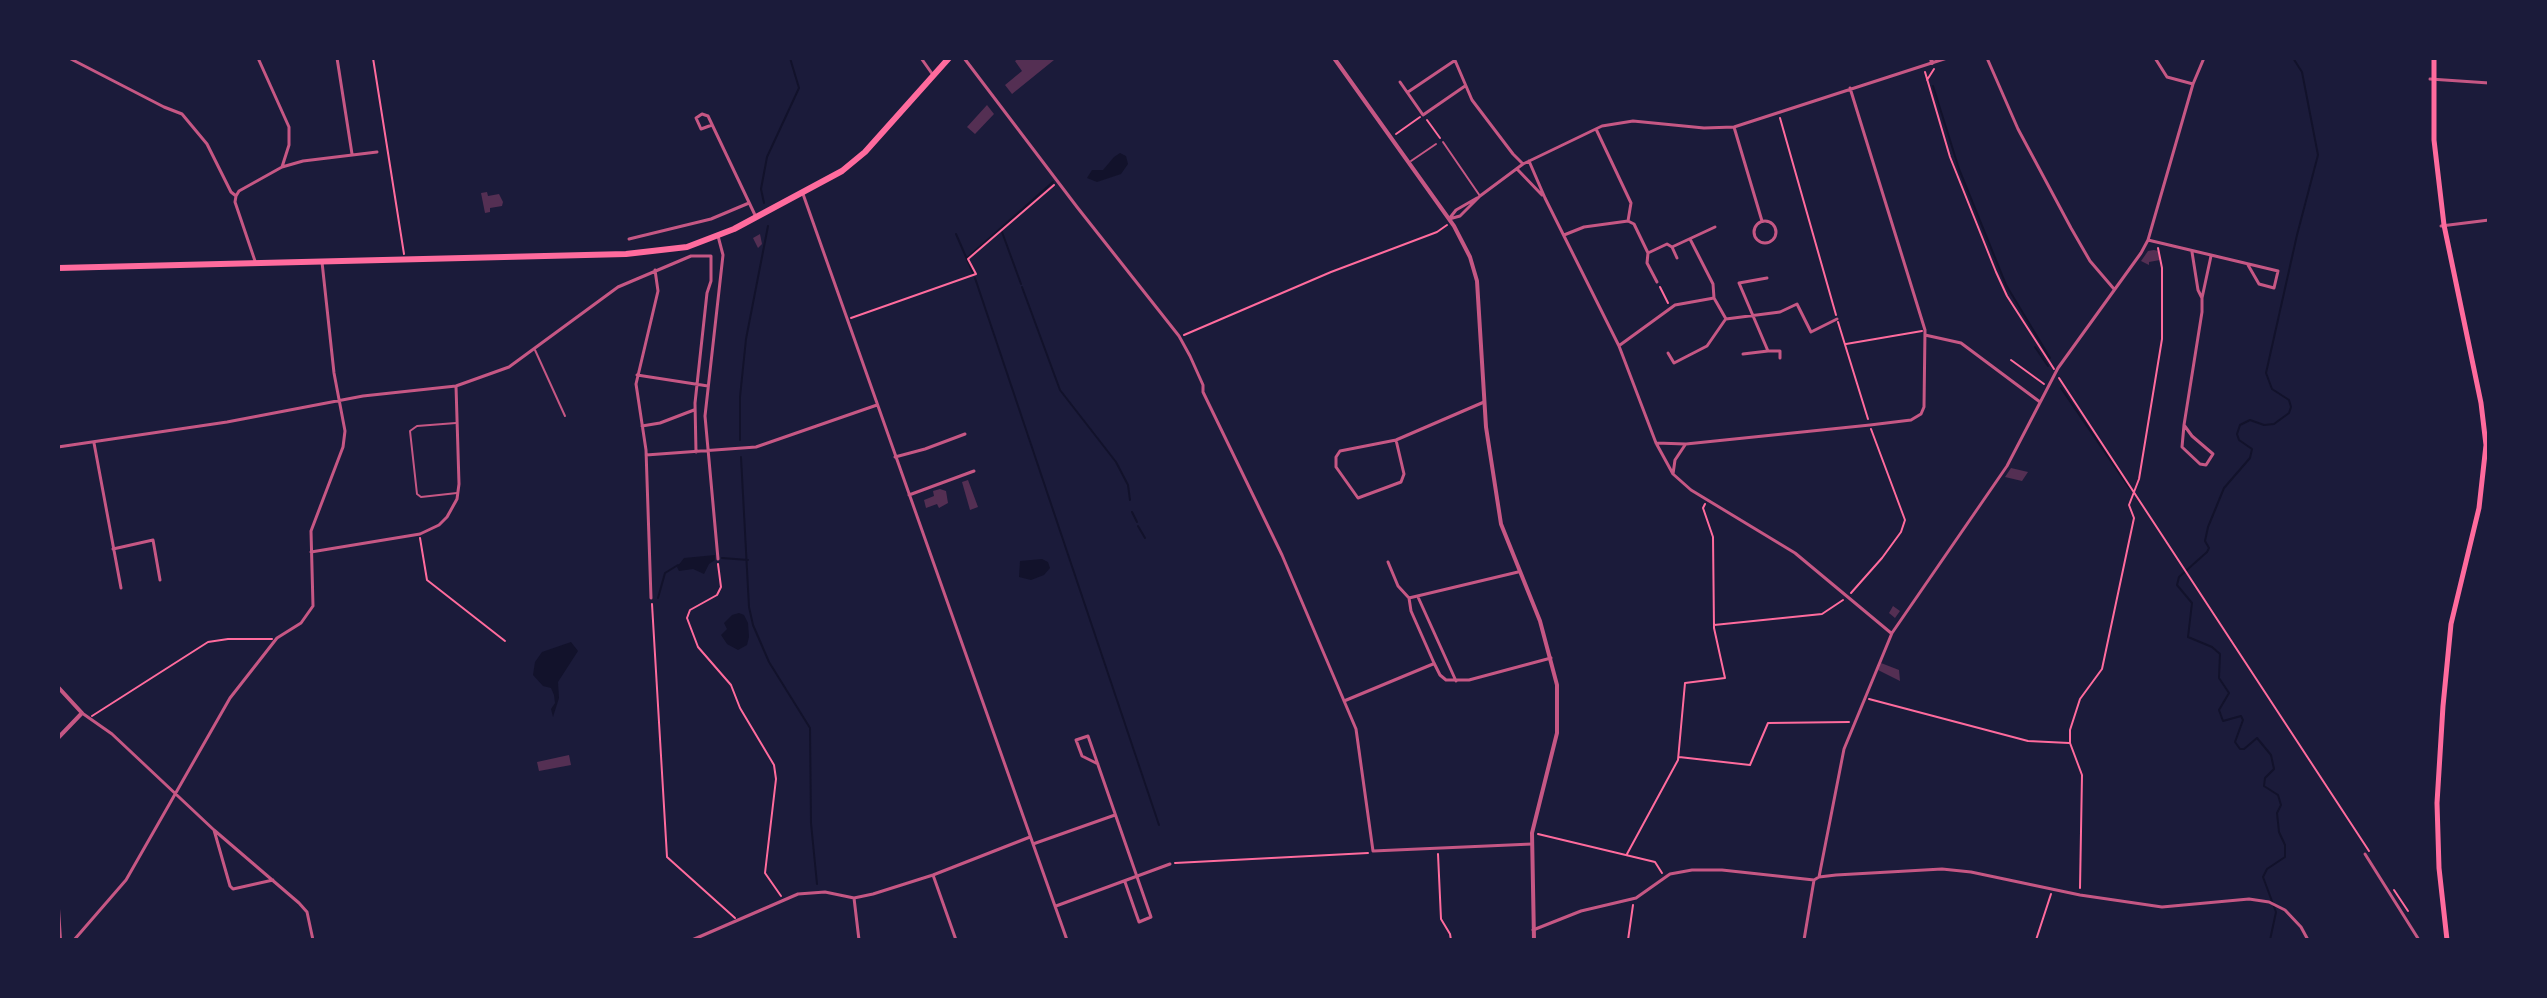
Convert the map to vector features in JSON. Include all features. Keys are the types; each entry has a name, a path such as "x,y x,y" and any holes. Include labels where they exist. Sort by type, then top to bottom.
{"main road":[{"path":"58,268 626,254 671,250 718,236 803,194 854,162 949,58"},
{"path":"2437,58 2432,79 2442,226 2483,414 2485,466 2476,521 2455,600 2443,706 2438,830 2441,898 2447,940"}],"street":[{"path":"69,58 182,114 207,144 231,192 236,196"},
{"path":"258,58 289,127 289,145 282,167"},
{"path":"337,58 352,154"},
{"path":"921,58 933,75"},
{"path":"964,58 1179,336 1282,555 1356,729 1373,851 1532,844"},
{"path":"1334,58 1449,219 1470,257 1477,281 1484,402 1501,524 1540,621 1557,685 1557,733 1532,833 1534,940"},
{"path":"1449,219 1456,210 1523,164 1596,129 1633,121 1704,128 1734,127 1923,66 1932,60 1947,58"},
{"path":"1987,58 2018,129 2071,228 2090,261 2114,289"},
{"path":"2155,58 2167,77 2193,84"},
{"path":"1819,877 1844,749 1892,633 2007,466 2056,372 2148,240 2193,84 2204,58"},
{"path":"1407,92 1454,59 1465,86 1486,120 1523,164"},
{"path":"2432,79 2489,83"},
{"path":"1400,82 1423,115 1465,86"},
{"path":"1656,443 1686,444 1870,425 1911,420 1921,414 1924,407 1925,332 1850,88"},
{"path":"712,125 756,217"},
{"path":"1734,127 1762,221"},
{"path":"1596,129 1631,203 1628,221"},
{"path":"255,261 235,202 239,191 282,167 377,152"},
{"path":"1529,161 1631,370 1656,443 1673,474 1707,500 1795,553 1892,633"},
{"path":"1517,169 1545,198"},
{"path":"803,194 1067,940"},
{"path":"1449,219 1460,216 1480,196"},
{"path":"629,239 711,219 749,203"},
{"path":"2442,226 2489,220"},
{"path":"1564,235 1584,227 1628,221 1634,224 1657,282"},
{"path":"1762,221 1770,222 1776,228 1775,238 1766,244 1754,235 1755,227 1762,221"},
{"path":"1672,247 1715,227"},
{"path":"717,556 705,416 723,255 718,236"},
{"path":"1690,239 1713,284 1714,298 1726,319"},
{"path":"2148,240 2278,271 2274,288 2259,284 2248,265"},
{"path":"1648,253 1667,244 1677,258"},
{"path":"58,447 339,401 456,386 509,367 618,287 691,256 711,256 721,248"},
{"path":"2192,251 2202,298"},
{"path":"696,452 694,410 710,288 711,256"},
{"path":"2184,425 2213,454 2206,465 2184,451 2184,425 2211,256"},
{"path":"74,940 126,880 230,698 277,638 301,623 313,606 311,531 343,447 345,431 322,262"},
{"path":"652,600 646,455 636,384 658,291 655,270"},
{"path":"1767,278 1739,283 1768,351"},
{"path":"710,288 718,289"},
{"path":"1619,346 1670,308 1714,298"},
{"path":"1668,353 1674,363 1707,346 1726,319 1780,312 1797,304 1811,332 1837,319"},
{"path":"1925,332 1961,343 2040,402"},
{"path":"1743,354 1780,351 1780,358"},
{"path":"637,375 708,386"},
{"path":"310,552 420,534 439,525 447,517 458,493 456,386"},
{"path":"1396,440 1404,474 1401,482 1358,498 1336,467 1336,457 1346,449 1396,440 1484,402"},
{"path":"646,455 756,447 877,405"},
{"path":"642,426 660,423 694,410"},
{"path":"895,457 965,434"},
{"path":"94,443 121,588"},
{"path":"1673,474 1675,460 1686,444"},
{"path":"909,495 974,471"},
{"path":"113,549 153,540 160,580"},
{"path":"1388,562 1398,586 1409,598 1411,611 1434,663 1446,680 1494,674 1551,658"},
{"path":"1409,598 1518,572"},
{"path":"1417,595 1456,681"},
{"path":"1344,701 1434,663"},
{"path":"58,687 82,713 119,740 307,912 313,940"},
{"path":"58,738 82,713"},
{"path":"1098,764 1082,756 1076,740 1088,736 1098,764 1115,815 1151,917 1139,922 1125,882"},
{"path":"1033,844 1115,815"},
{"path":"214,830 233,889 273,880"},
{"path":"692,940 784,900 813,891 854,898 933,875 1030,837"},
{"path":"2368,853 2419,940"},
{"path":"1056,906 1170,864"},
{"path":"1533,930 1581,911 1632,899 1670,874 1692,870 1722,870 1814,880 1819,877 1956,869 2080,895 2162,907 2249,899 2269,902 2277,904 2301,927 2308,940"},
{"path":"933,875 956,940"},
{"path":"1804,940 1814,880"},
{"path":"854,898 859,940"},
{"path":"58,909 60,940"}],"lane":[{"path":"1443,142 1480,196"},
{"path":"1408,162 1436,144"},
{"path":"535,349 565,416"},
{"path":"458,423 417,426 410,431 417,494 421,497 458,493"}],"path":[{"path":"373,58 404,260"},
{"path":"1927,80 1939,61"},
{"path":"1923,66 1950,157 2007,296 2368,853"},
{"path":"1714,625 1822,614 1848,596 1882,558 1901,532 1905,520 1844,344 1778,113"},
{"path":"1391,137 1423,115 1443,142"},
{"path":"847,320 976,274 968,259 1058,182"},
{"path":"1179,336 1331,272 1437,232 1446,226 1449,219"},
{"path":"2080,895 2082,775 2070,743 2070,730 2080,699 2102,669 2134,518 2129,505 2139,479 2162,339 2162,261 2157,243"},
{"path":"1657,282 1670,308"},
{"path":"1844,344 1925,332"},
{"path":"2011,360 2048,386"},
{"path":"1627,854 1678,757 1685,683 1725,678 1714,625 1713,537 1703,508 1707,500"},
{"path":"420,534 427,580 505,641"},
{"path":"717,556 721,587 717,595 690,610 687,618 703,655 731,685 740,708 774,765 776,779 765,873 784,900"},
{"path":"652,600 667,857 738,920"},
{"path":"91,718 208,642 277,638"},
{"path":"1864,697 2028,741 2070,743"},
{"path":"1678,757 1750,765 1768,723 1854,722"},
{"path":"1532,833 1655,862 1664,878"},
{"path":"1438,849 1441,919 1451,940"},
{"path":"1170,864 1373,851"},
{"path":"2393,888 2413,920"},
{"path":"2036,940 2052,889"},
{"path":"1628,940 1632,899"}],"shaded area":[{"path":"1120,153 1126,156 1128,164 1121,174 1097,182 1087,178 1092,170 1103,170"},
{"path":"715,555 715,560 704,574 693,569 679,571 677,567 684,558"},
{"path":"1042,559 1048,562 1050,568 1044,575 1031,580 1019,577 1020,561"},
{"path":"739,613 748,623 749,637 747,645 738,650 727,644 721,635 727,629 724,623"},
{"path":"571,642 578,651 558,682 559,698 553,717 554,695 551,688 543,686 533,675 535,662 542,652"}],"building":[{"path":"1019,58 1054,60 1012,94 1005,85 1022,71 1015,61"},
{"path":"987,105 994,114 975,134 967,127"},
{"path":"487,192 488,196 499,194 503,202 502,206 490,208 490,212 485,213 481,193"},
{"path":"760,234 762,244 758,248 753,238"},
{"path":"2148,251 2158,251 2160,260 2149,262 2149,265 2141,261"},
{"path":"2011,468 2028,472 2022,481 2005,477"},
{"path":"968,480 978,507 970,510 962,482"},
{"path":"940,489 946,491 948,503 939,508 937,504 926,508 924,500"},
{"path":"1893,606 1900,611 1895,618 1889,613"},
{"path":"1881,663 1899,670 1900,681 1878,670"},
{"path":"569,755 571,765 539,771 537,762"}],"waterway":[{"path":"764,203 761,189 767,157 799,88 790,58"},
{"path":"2270,940 2276,912 2263,877 2267,869 2285,857 2277,813 2281,805 2278,795 2264,786 2265,778 2274,769 2271,755 2257,738 2240,749 2235,742 2243,720 2241,716 2223,721 2219,710 2229,693 2219,678 2220,654 2212,647 2188,637 2192,603 2177,585 2179,577 2207,552 2209,548 2205,541 2208,527 2224,488 2250,458 2252,449 2239,440 2237,434 2240,425 2250,420 2264,425 2274,424 2289,413 2291,407 2289,400 2272,389 2266,373 2318,155 2302,72 2293,58"},
{"path":"1933,86 1959,169 2006,285 2050,358"},
{"path":"967,258 1053,182"},
{"path":"740,440 740,397 746,339 768,226"},
{"path":"1002,232 1021,284"},
{"path":"956,234 973,273"},
{"path":"975,278 1159,825"},
{"path":"1022,287 1060,390 1116,462 1128,485 1130,500"},
{"path":"2035,347 2048,366"},
{"path":"2061,388 2130,489"},
{"path":"741,457 749,607 753,625 769,662 810,728 811,823 817,884"},
{"path":"1132,512 1137,522"},
{"path":"1138,526 1145,538"},
{"path":"722,558 748,560"},
{"path":"658,598 665,573 678,565"}]}
